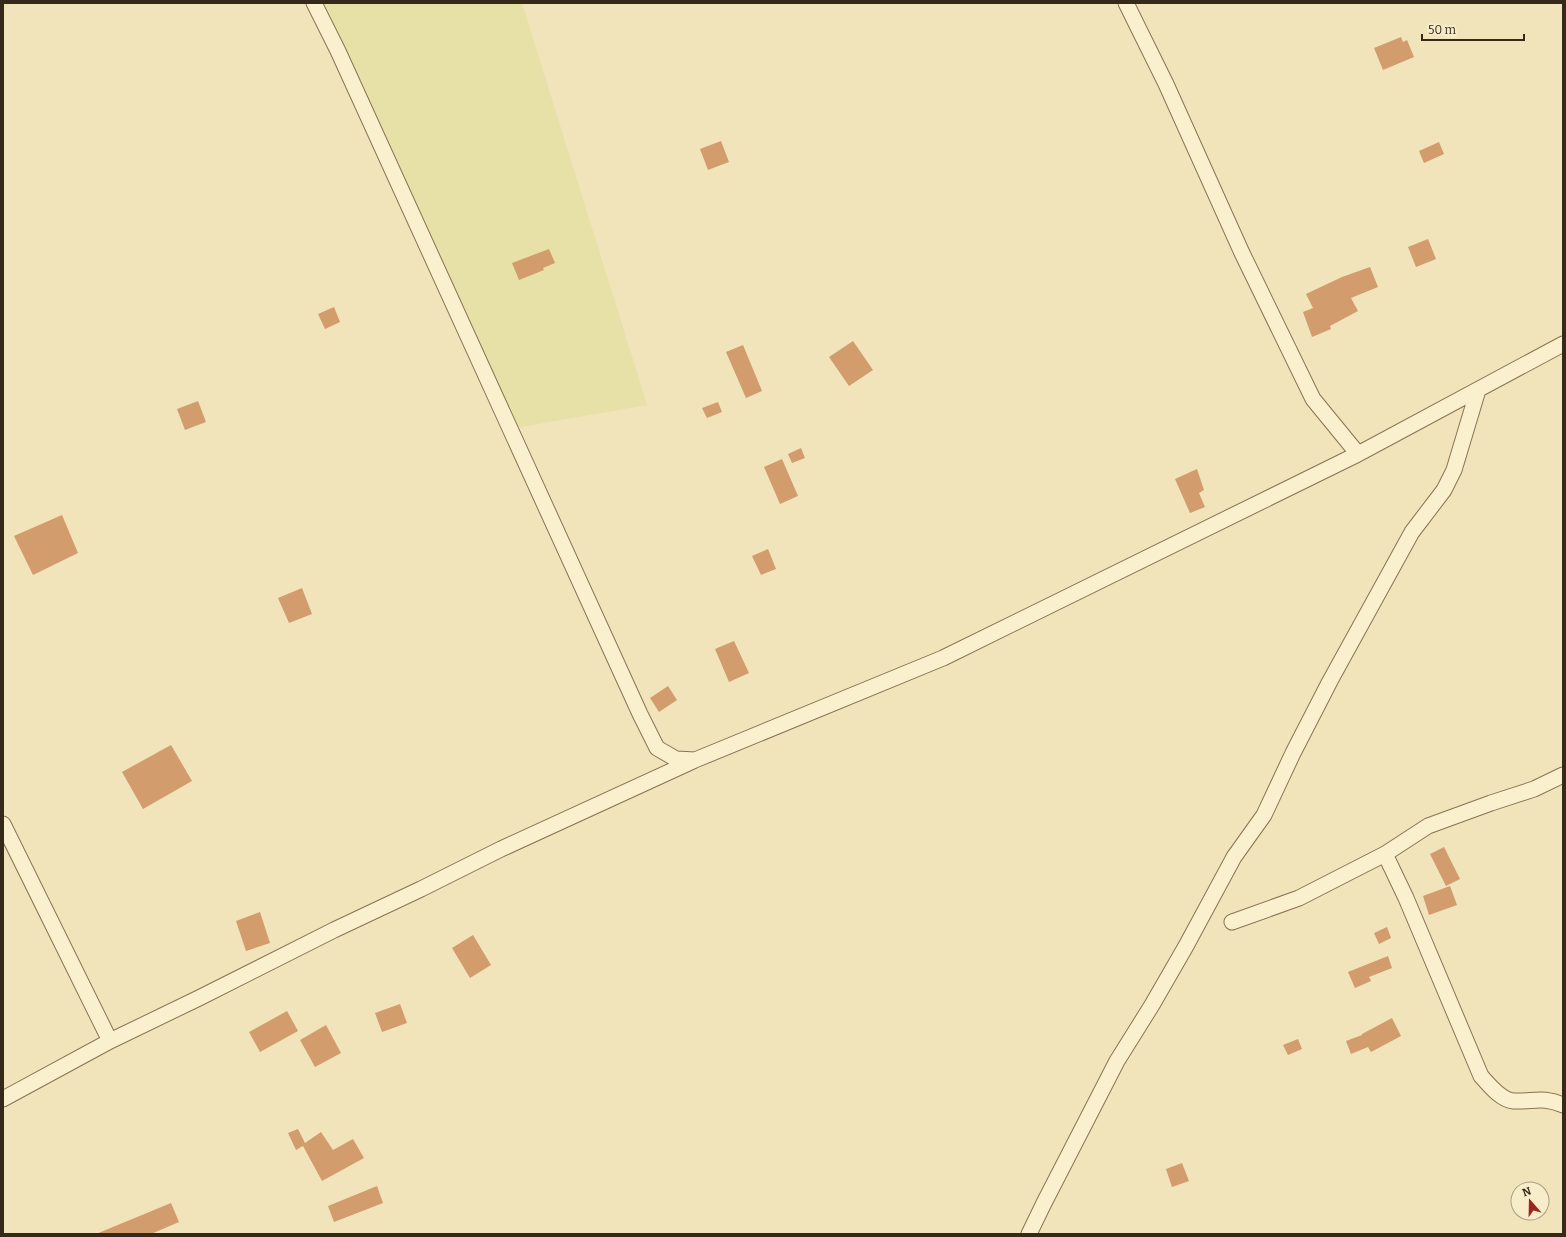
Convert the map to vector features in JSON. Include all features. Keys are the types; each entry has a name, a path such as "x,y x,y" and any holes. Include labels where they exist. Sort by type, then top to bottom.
{"street":[{"path":"314,3 338,51 640,714 657,748 676,758 695,760"},
{"path":"1126,3 1166,84 1242,254 1313,399 1358,454"},
{"path":"3,1099 110,1041 501,849 695,760 943,658 1358,454 1563,344"},
{"path":"1029,1234 1117,1061 1152,1005 1234,857 1264,815 1293,753 1330,681 1412,532 1444,490 1451,477 1478,390"},
{"path":"1232,922 1298,898 1385,854 1428,826 1534,789 1563,775"},
{"path":"3,824 110,1041"},
{"path":"1385,854 1482,1076 1495,1092 1512,1101 1532,1099 1552,1100 1563,1105"}],"shaded area":[{"path":"324,3 522,3 647,405 509,429"}],"building":[{"path":"1401,37 1403,42 1407,40 1414,57 1383,70 1374,48"},
{"path":"721,141 729,162 708,170 700,149"},
{"path":"1439,142 1444,154 1424,163 1419,151"},
{"path":"1428,239 1436,259 1416,267 1408,247"},
{"path":"549,249 555,263 543,268 544,270 519,280 512,263"},
{"path":"1370,267 1378,287 1351,298 1358,311 1330,326 1331,329 1312,337 1303,312 1313,308 1306,294 1342,277"},
{"path":"334,307 340,322 325,329 318,314"},
{"path":"853,341 873,370 849,386 829,357"},
{"path":"743,345 762,391 746,398 726,352"},
{"path":"198,401 206,422 185,430 177,409"},
{"path":"718,402 722,412 707,418 702,408"},
{"path":"801,448 805,458 792,463 788,454"},
{"path":"782,459 798,496 780,504 764,467"},
{"path":"1197,469 1204,490 1199,493 1205,507 1190,513 1175,479"},
{"path":"62,515 78,553 33,575 14,536"},
{"path":"768,549 776,569 761,575 752,556"},
{"path":"302,588 312,614 289,623 278,598"},
{"path":"734,641 749,673 729,682 715,649"},
{"path":"668,686 677,700 659,712 650,698"},
{"path":"171,745 192,781 143,809 122,772"},
{"path":"1444,847 1460,879 1446,886 1430,854"},
{"path":"1450,886 1457,905 1429,915 1423,896"},
{"path":"260,912 270,943 246,951 236,921"},
{"path":"1387,927 1391,938 1379,944 1374,933"},
{"path":"473,935 491,965 470,978 452,948"},
{"path":"1388,956 1392,968 1369,977 1371,981 1355,988 1348,972"},
{"path":"400,1004 407,1023 382,1032 375,1013"},
{"path":"287,1011 298,1031 260,1052 249,1032"},
{"path":"1392,1018 1401,1036 1371,1052 1368,1047 1351,1054 1346,1041 1362,1035"},
{"path":"326,1025 341,1053 315,1067 300,1040"},
{"path":"1298,1039 1302,1049 1288,1055 1283,1045"},
{"path":"298,1129 305,1143 321,1132 333,1150 353,1139 364,1158 322,1181 303,1146 296,1150 288,1133"},
{"path":"1182,1163 1189,1181 1172,1187 1166,1169"},
{"path":"377,1186 383,1203 334,1222 328,1206"},
{"path":"171,1203 179,1222 151,1234 96,1234"}]}
